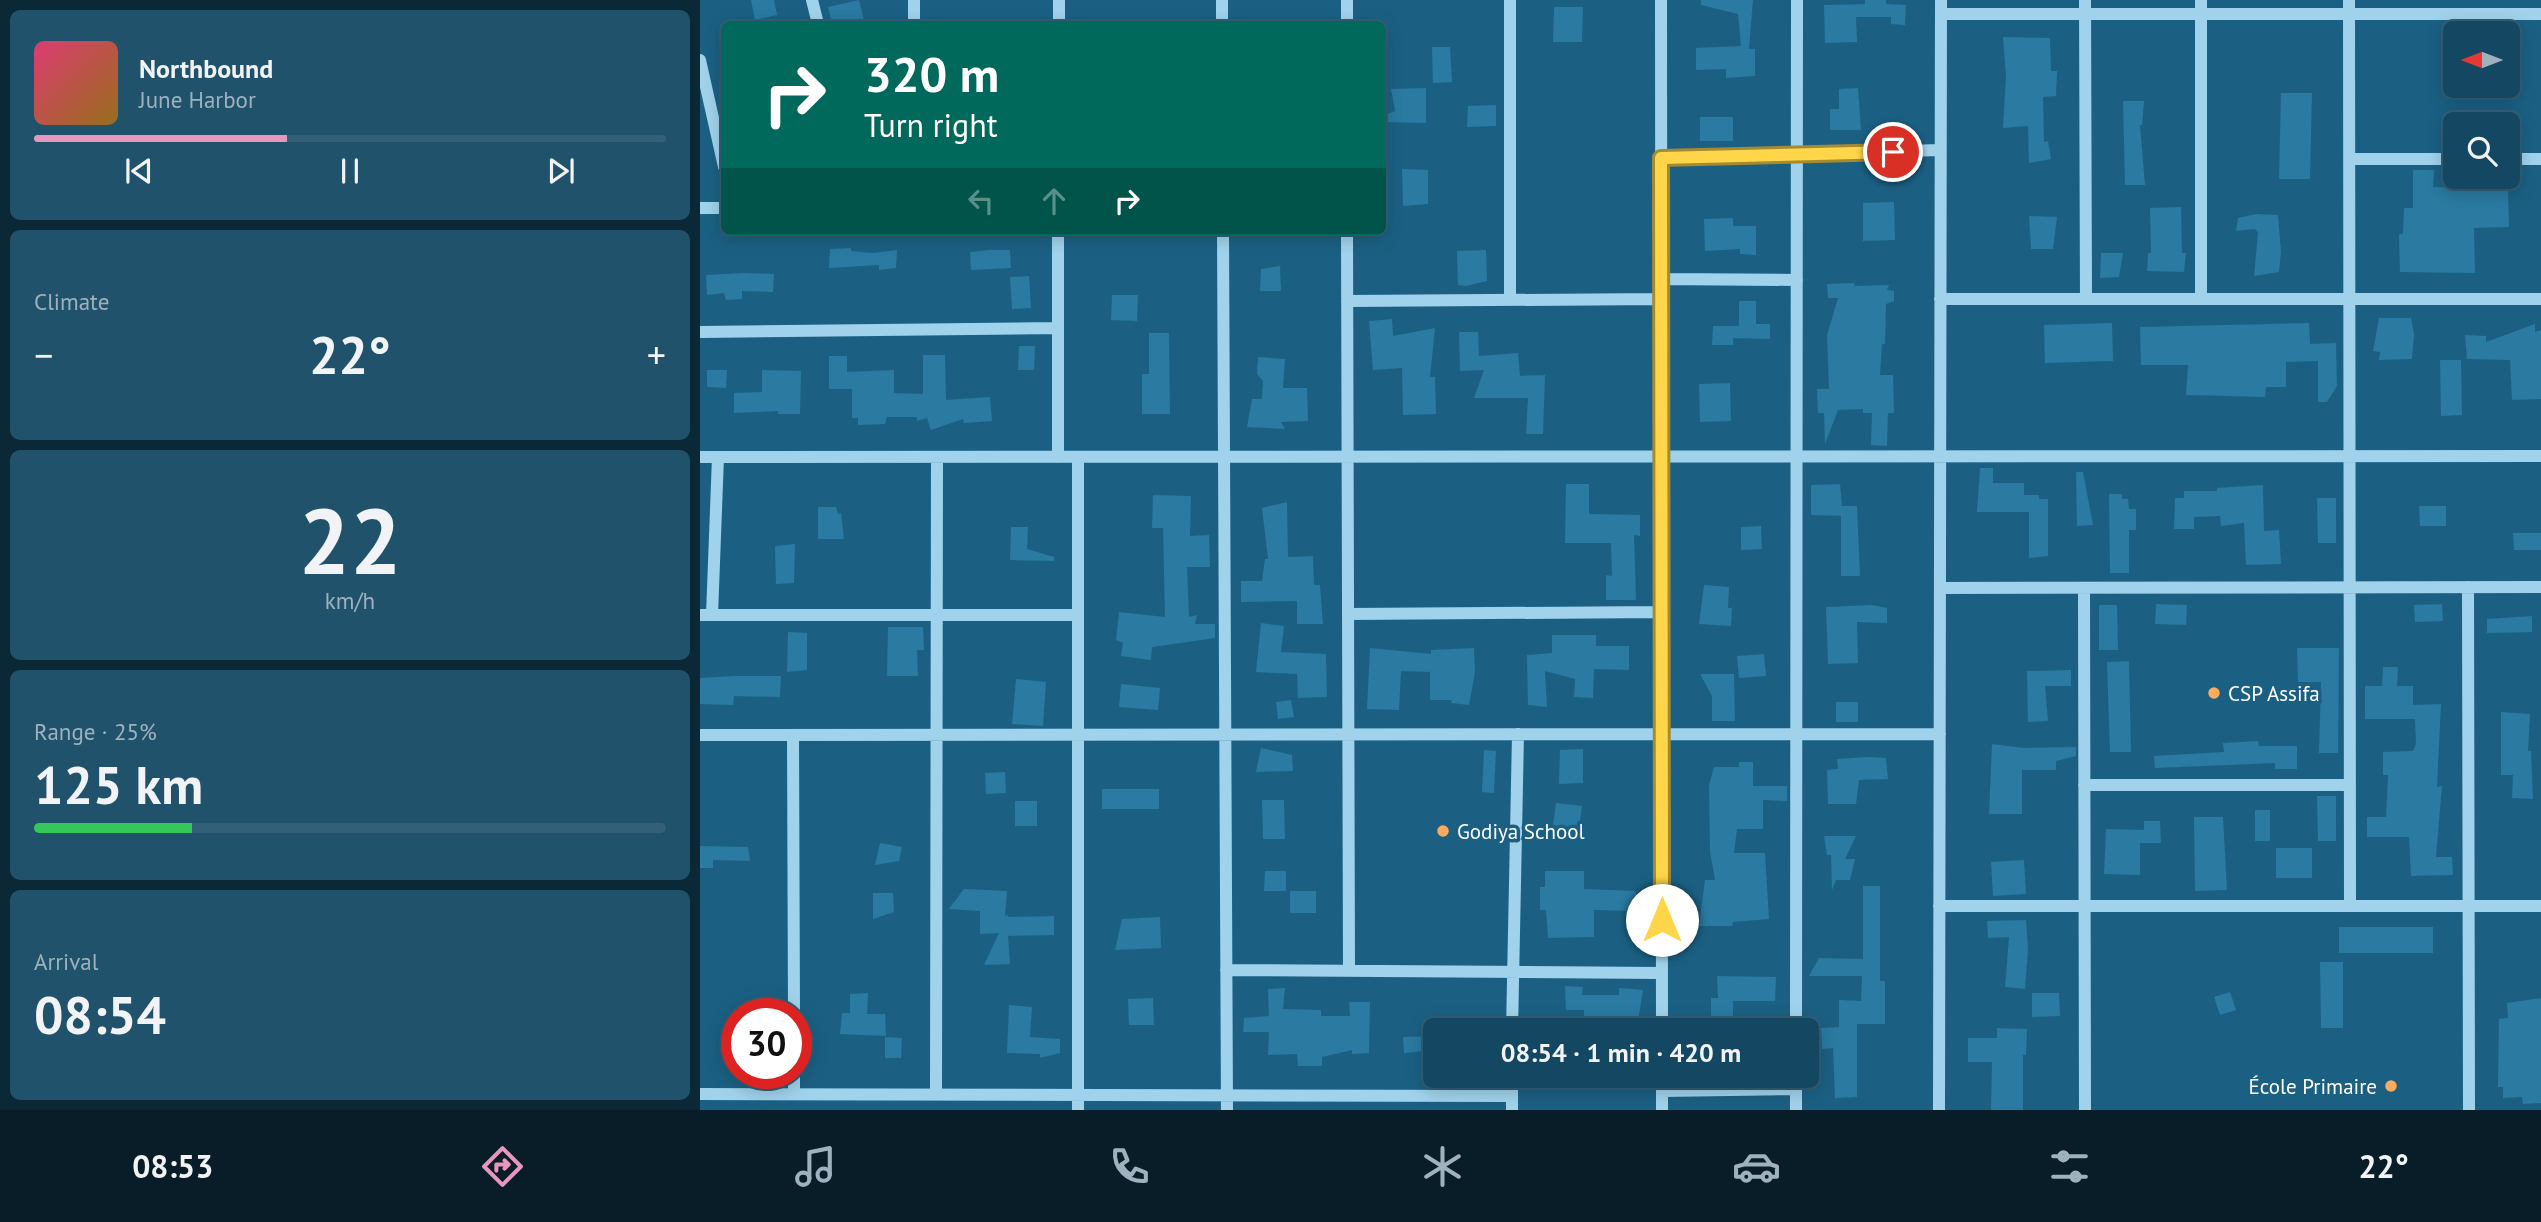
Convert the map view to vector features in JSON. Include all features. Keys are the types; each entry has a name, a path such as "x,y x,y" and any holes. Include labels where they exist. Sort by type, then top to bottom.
{"street":[{"path":"812,0 817,21"},
{"path":"914,0 914,21"},
{"path":"1059,0 1059,21"},
{"path":"1222,0 1222,21"},
{"path":"1347,0 1347,21"},
{"path":"1510,0 1510,299"},
{"path":"1661,0 1662,1018"},
{"path":"1796,1018 1797,0"},
{"path":"1939,1110 1941,0"},
{"path":"2085,0 2086,299"},
{"path":"2200,0 2201,299"},
{"path":"2349,0 2350,906"},
{"path":"2491,0 2491,14"},
{"path":"1941,15 2541,14"},
{"path":"700,60 721,154"},
{"path":"1661,158 1940,150"},
{"path":"2350,159 2443,159"},
{"path":"2520,159 2541,159"},
{"path":"700,208 721,208"},
{"path":"1058,235 1058,457"},
{"path":"1223,235 1227,1110"},
{"path":"1347,235 1349,971"},
{"path":"1661,279 1797,280"},
{"path":"1347,301 1662,299"},
{"path":"1940,299 2541,299"},
{"path":"700,332 1057,328"},
{"path":"700,457 2541,456"},
{"path":"718,457 706,615 1078,615"},
{"path":"936,1094 939,735 937,457"},
{"path":"1078,457 1079,1110"},
{"path":"2468,587 2469,1110"},
{"path":"1940,588 2541,587"},
{"path":"2084,588 2085,1110"},
{"path":"1348,614 1662,612"},
{"path":"1512,1018 1518,734"},
{"path":"700,735 1940,734"},
{"path":"793,735 794,998"},
{"path":"2084,785 2350,785"},
{"path":"1939,906 2541,906"},
{"path":"1226,970 1662,973"},
{"path":"1512,1088 1512,1110"},
{"path":"1662,1110 1662,1091 1712,1088"},
{"path":"1796,1088 1796,1110"},
{"path":"794,1089 794,1094"},
{"path":"700,1094 1512,1096"}],"building":[{"path":"751,0 774,0 777,15 755,20"},
{"path":"859,0 864,21 831,21 828,7"},
{"path":"1701,0 1753,0 1749,49 1755,49 1755,76 1726,78 1726,69 1696,70 1696,48 1741,46 1738,14 1701,5"},
{"path":"1865,0 1886,0 1886,4 1906,5 1905,25 1891,24 1891,17 1856,17 1857,42 1825,43 1824,5 1865,4"},
{"path":"1554,7 1583,7 1582,42 1553,42"},
{"path":"2003,37 2050,38 2051,71 2057,71 2056,96 2043,97 2044,142 2048,141 2051,159 2029,163 2028,126 2003,128 2006,77"},
{"path":"1432,47 1450,47 1452,82 1433,83"},
{"path":"1426,88 1426,123 1386,122 1386,114 1395,111 1391,89"},
{"path":"1858,88 1861,130 1830,130 1830,109 1839,109 1839,89"},
{"path":"2281,93 2312,93 2310,179 2279,179"},
{"path":"2123,101 2144,101 2140,125 2145,185 2125,185"},
{"path":"1496,105 1496,126 1467,127 1468,106"},
{"path":"1700,117 1733,117 1733,141 1700,141"},
{"path":"1402,169 1428,170 1428,204 1403,206"},
{"path":"2413,170 2434,170 2433,187 2508,189 2509,227 2474,228 2475,273 2400,272 2399,234 2403,234 2404,208 2413,208"},
{"path":"1894,202 1895,240 1863,241 1863,203"},
{"path":"2181,207 2182,253 2186,253 2184,272 2147,271 2148,253 2151,253 2150,208"},
{"path":"2256,214 2278,215 2281,252 2279,272 2254,276 2258,233 2255,229 2236,231 2238,218"},
{"path":"2029,216 2057,217 2053,249 2031,249"},
{"path":"1733,218 1733,226 1756,226 1756,255 1740,254 1740,249 1705,251 1704,219"},
{"path":"851,248 851,251 873,253 897,250 896,268 879,270 879,265 829,268 830,249"},
{"path":"1010,250 1011,268 971,270 970,252"},
{"path":"1486,250 1487,281 1458,285 1457,251"},
{"path":"2101,253 2123,253 2119,277 2100,278"},
{"path":"1280,266 1281,291 1260,291 1261,269"},
{"path":"774,274 773,292 742,291 742,299 726,300 724,293 707,295 706,275"},
{"path":"1029,276 1031,308 1012,309 1010,277"},
{"path":"1854,283 1855,286 1889,285 1887,290 1894,291 1894,301 1886,304 1885,344 1882,344 1880,375 1893,375 1894,413 1888,413 1887,446 1871,445 1872,413 1863,413 1863,409 1838,410 1825,444 1824,413 1818,413 1817,389 1829,389 1827,335 1838,298 1828,298 1827,284"},
{"path":"1112,295 1138,295 1137,321 1111,320"},
{"path":"1739,301 1756,301 1756,324 1770,324 1770,339 1733,338 1733,345 1712,345 1713,326 1739,326"},
{"path":"2379,318 2411,318 2414,334 2412,359 2379,360 2380,352 2373,351"},
{"path":"1392,319 1393,336 1435,328 1430,377 1435,377 1436,414 1403,415 1402,368 1373,370 1369,321"},
{"path":"2112,323 2113,361 2045,363 2044,325"},
{"path":"2309,323 2310,344 2336,343 2337,386 2327,402 2318,402 2318,361 2286,362 2286,387 2266,387 2265,397 2186,395 2188,365 2141,365 2140,327"},
{"path":"2535,324 2535,332 2541,330 2541,399 2512,400 2510,360 2467,359 2465,335 2486,336 2486,342"},
{"path":"1459,332 1478,332 1479,356 1518,353 1520,376 1545,375 1543,434 1526,434 1528,398 1474,398 1484,370 1460,371"},
{"path":"1149,333 1169,333 1170,414 1142,414 1142,374 1149,374"},
{"path":"1019,346 1035,346 1034,370 1018,370"},
{"path":"923,355 945,355 946,400 990,397 992,421 964,423 963,419 931,430 927,418 917,421 917,417 887,417 885,424 858,425 858,418 852,418 852,389 829,389 829,356 847,356 847,372 894,370 894,393 923,394"},
{"path":"1258,357 1285,359 1283,388 1307,388 1308,421 1281,422 1285,429 1247,427 1252,399 1262,399 1263,381 1257,374"},
{"path":"2440,360 2461,360 2462,415 2441,416"},
{"path":"707,370 727,370 726,388 707,387"},
{"path":"762,370 801,371 800,414 778,414 778,411 734,413 734,393 762,392"},
{"path":"1730,383 1731,421 1700,422 1699,384"},
{"path":"1980,468 1993,468 1993,483 2024,483 2024,495 2039,495 2039,499 2048,499 2048,556 2029,558 2029,512 1977,512"},
{"path":"2076,472 2083,472 2093,525 2077,526"},
{"path":"1566,484 1589,484 1589,514 1640,515 1640,536 1634,535 1636,600 1606,600 1606,575 1612,576 1611,543 1565,543"},
{"path":"1840,484 1842,506 1857,506 1860,576 1841,576 1841,516 1811,515 1811,485"},
{"path":"2263,485 2264,531 2279,530 2281,564 2246,565 2244,523 2221,526 2220,516 2194,517 2194,529 2174,529 2175,498 2184,498 2184,491 2217,491 2217,488"},
{"path":"2109,494 2122,494 2122,499 2128,499 2129,509 2136,509 2136,530 2129,530 2129,573 2110,573"},
{"path":"1153,495 1191,496 1190,536 1209,535 1210,567 1187,567 1189,617 1197,615 1195,624 1215,624 1215,638 1152,647 1151,660 1121,656 1123,643 1116,640 1119,612 1165,617 1163,528 1152,528"},
{"path":"2317,498 2336,498 2336,543 2318,543"},
{"path":"1287,502 1288,557 1313,556 1314,585 1320,585 1323,624 1297,624 1297,601 1241,602 1241,581 1262,581 1265,559 1268,559 1262,508"},
{"path":"2419,506 2446,506 2446,526 2420,526"},
{"path":"818,507 836,507 838,514 841,513 844,539 818,539"},
{"path":"1761,526 1762,549 1741,550 1741,527"},
{"path":"1011,527 1028,527 1027,549 1054,557 1054,561 1010,560"},
{"path":"2513,533 2541,533 2541,550 2514,550"},
{"path":"795,544 794,583 776,584 775,546"},
{"path":"1704,585 1729,587 1731,626 1699,624"},
{"path":"2156,604 2187,605 2186,625 2155,624"},
{"path":"2442,604 2443,621 2415,622 2414,605"},
{"path":"1872,605 1887,608 1887,623 1857,622 1858,663 1828,664 1826,607"},
{"path":"2099,605 2117,605 2118,650 2099,650"},
{"path":"2532,616 2532,632 2487,633 2487,619"},
{"path":"1261,623 1284,626 1281,652 1326,654 1327,697 1298,698 1297,674 1256,672"},
{"path":"888,627 923,627 924,650 917,650 918,676 887,676"},
{"path":"788,632 807,633 807,670 787,672"},
{"path":"1552,635 1596,635 1596,646 1629,646 1629,670 1594,669 1593,698 1574,697 1575,679 1545,671 1547,707 1528,705 1527,655 1552,653"},
{"path":"1370,648 1431,654 1431,650 1474,648 1475,672 1469,705 1451,703 1452,700 1430,700 1430,672 1401,671 1399,710 1367,709"},
{"path":"2297,648 2339,648 2338,753 2319,753 2321,682 2298,682"},
{"path":"1764,654 1766,676 1739,678 1737,656"},
{"path":"2129,661 2131,752 2110,752 2107,662"},
{"path":"2383,667 2398,667 2397,686 2413,686 2413,705 2441,704 2437,787 2442,786 2436,857 2452,857 2453,875 2411,876 2409,837 2367,837 2367,817 2386,817 2388,775 2383,775 2383,752 2413,751 2416,744 2415,719 2365,719 2365,686 2382,686"},
{"path":"2071,670 2071,686 2045,686 2048,721 2028,722 2027,671"},
{"path":"1700,674 1734,674 1735,721 1712,721 1712,696"},
{"path":"781,676 780,697 734,696 733,705 700,704 700,678"},
{"path":"1016,679 1046,682 1043,726 1012,724"},
{"path":"1121,684 1160,688 1158,710 1119,707"},
{"path":"1291,700 1294,717 1278,719 1276,702"},
{"path":"1836,702 1858,702 1858,722 1836,722"},
{"path":"2501,712 2530,714 2528,751 2531,751 2533,799 2512,798 2513,775 2501,775"},
{"path":"2258,741 2259,746 2297,746 2297,769 2275,769 2275,763 2155,768 2154,756 2224,752 2223,743"},
{"path":"1992,744 2024,748 2076,747 2076,756 2056,761 2056,770 2022,770 2022,814 1989,814"},
{"path":"1261,748 1292,755 1293,771 1256,772"},
{"path":"1583,749 1583,783 1559,784 1560,750"},
{"path":"1484,750 1496,751 1494,793 1482,792"},
{"path":"1886,758 1888,779 1859,780 1856,804 1828,804 1827,770 1838,769 1837,759"},
{"path":"1739,762 1753,762 1753,786 1787,786 1787,801 1763,800 1763,829 1737,829 1734,853 1765,853 1769,919 1733,922 1732,926 1699,926 1705,880 1715,880 1710,852 1709,785 1714,767 1739,767"},
{"path":"1005,772 1006,793 986,794 985,773"},
{"path":"1102,789 1159,789 1159,809 1102,809"},
{"path":"2317,796 2336,796 2336,841 2318,841"},
{"path":"1262,800 1284,800 1285,839 1263,839"},
{"path":"1015,801 1037,801 1037,826 1015,826"},
{"path":"1556,803 1582,806 1579,829 1553,825"},
{"path":"2255,810 2270,810 2270,841 2255,841"},
{"path":"2194,817 2223,817 2227,890 2195,891"},
{"path":"2144,821 2160,821 2161,843 2140,843 2140,875 2104,874 2106,829 2144,830"},
{"path":"1824,836 1856,836 1845,859 1855,859 1850,880 1836,880 1832,890 1831,855 1827,855"},
{"path":"880,843 902,847 899,861 875,865"},
{"path":"700,846 748,847 750,861 713,860 713,868 700,868"},
{"path":"2276,848 2312,848 2312,878 2276,878"},
{"path":"2024,860 2026,894 1993,896 1991,862"},
{"path":"1265,871 1286,871 1286,891 1264,891"},
{"path":"1545,871 1584,871 1584,889 1636,891 1635,911 1594,910 1594,937 1548,938 1546,910 1540,910 1540,887 1545,887"},
{"path":"1863,886 1880,886 1880,981 1885,981 1885,1024 1857,1024 1857,1097 1835,1098 1833,1048 1822,1049 1821,1028 1839,1027 1839,1000 1861,1001 1862,976 1809,976 1819,958 1863,959"},
{"path":"964,889 1007,891 1005,917 1007,914 1008,917 1054,916 1054,935 1008,936 1010,964 984,965 999,933 980,934 980,911 949,909"},
{"path":"1290,891 1316,891 1316,913 1290,913"},
{"path":"873,893 893,893 894,912 873,919"},
{"path":"1160,917 1161,948 1115,950 1122,919"},
{"path":"2026,920 2028,949 2025,989 2005,987 2009,937 1988,938 1987,921"},
{"path":"2339,927 2433,927 2433,953 2339,953"},
{"path":"2320,962 2343,962 2343,1028 2321,1028"},
{"path":"1717,976 1776,977 1775,1001 1733,1001 1733,1018 1711,1018 1711,998 1718,998"},
{"path":"1565,986 1583,987 1582,995 1619,995 1619,988 1643,990 1638,1018 1584,1018 1584,1010 1566,1010"},
{"path":"1285,988 1283,1009 1321,1010 1321,1016 1350,1016 1349,1002 1370,1002 1369,1053 1352,1054 1352,1050 1322,1057 1322,1066 1298,1066 1297,1054 1268,1055 1269,1032 1243,1032 1244,1018 1269,1016 1268,989"},
{"path":"2230,992 2236,1010 2220,1015 2214,997"},
{"path":"868,993 867,1014 885,1014 886,1036 840,1034 842,1013 850,1013 850,994"},
{"path":"2032,993 2059,993 2060,1016 2032,1017"},
{"path":"1153,998 1154,1025 1129,1025 1128,999"},
{"path":"2541,998 2541,1103 2523,1104 2522,1097 2503,1098 2503,1087 2498,1087 2499,1019 2508,1018 2507,1003"},
{"path":"1009,1005 1032,1007 1030,1037 1060,1039 1060,1053 1040,1058 1040,1054 1007,1053"},
{"path":"1997,1028 2027,1029 2026,1055 2023,1055 2023,1110 1991,1110 1992,1062 1968,1062 1968,1038 1997,1038"},
{"path":"1423,1036 1423,1051 1404,1053 1403,1037"},
{"path":"885,1037 902,1038 901,1058 885,1058"}],"place":[{"name":"CSP Assifa","path":"2214,693"},
{"name":"Godiya School","path":"1443,831"},
{"name":"École Primaire","path":"2391,1086"}],"route":[{"path":"1662,920 1661,158 1893,152"}]}
